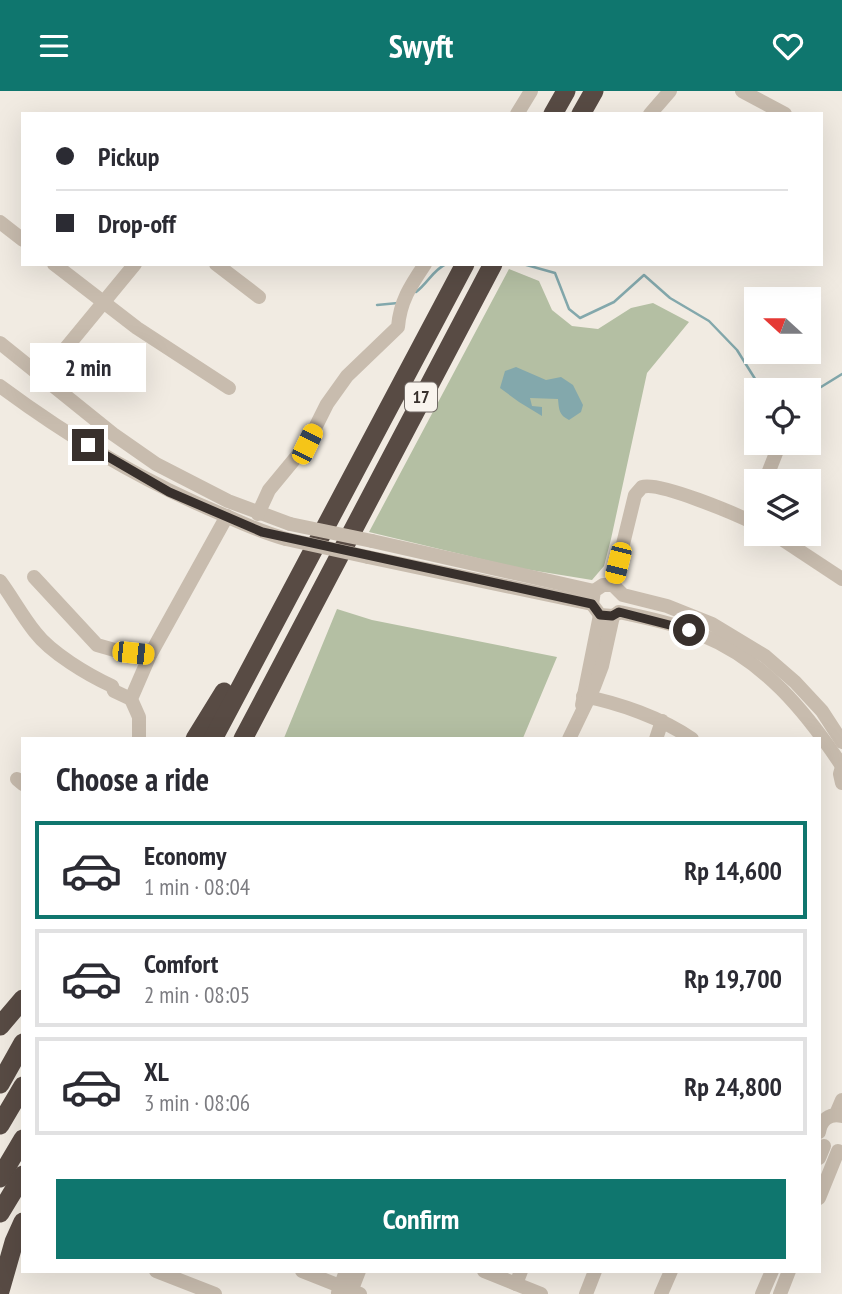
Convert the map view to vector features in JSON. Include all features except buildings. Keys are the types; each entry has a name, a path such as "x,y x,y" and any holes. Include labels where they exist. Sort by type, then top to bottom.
{"highway":[{"path":"554,112 566,91"},
{"path":"582,112 594,91"},
{"name":"17","path":"214,737 464,266"},
{"name":"17","path":"244,737 492,266"},
{"path":"196,737 309,556"},
{"path":"254,737 319,593"},
{"path":"0,1026 21,1001"},
{"path":"0,1084 21,1047"},
{"path":"0,1125 21,1089"},
{"path":"0,1178 21,1142"},
{"path":"0,1213 21,1178"},
{"path":"0,1291 21,1226"}],"street":[{"path":"518,112 531,91"},
{"path":"652,112 670,91"},
{"path":"742,91 781,112"},
{"path":"0,222 21,238"},
{"path":"57,266 103,303 229,388"},
{"path":"42,377 133,266"},
{"path":"219,266 259,297"},
{"path":"258,514 269,491 307,444 327,404 340,386 364,358 398,327 406,291 424,266"},
{"path":"0,343 113,434 156,464 258,514 290,524 373,541 689,630 725,646 787,692 813,722 842,767 842,783"},
{"path":"0,386 74,436 148,481 194,504 262,532 604,608 624,604 618,590 635,495 642,487 652,485 744,519"},
{"path":"131,699 150,655 227,516"},
{"path":"792,546 842,579"},
{"path":"34,577 97,645 150,655"},
{"path":"0,581 35,632 48,645 112,687 114,691 131,699 139,717 139,737"},
{"path":"570,737 586,696 602,666 603,585 695,616 731,634 765,656 795,682 822,711 842,742"},
{"path":"586,696 662,721 689,737"},
{"path":"657,737 662,721"},
{"path":"821,1186 830,1131"},
{"path":"161,1273 215,1294"},
{"path":"306,1273 345,1292"},
{"path":"345,1292 346,1273"},
{"path":"345,1292 358,1273"},
{"path":"496,1273 519,1277 541,1294"},
{"path":"586,1294 594,1273"},
{"path":"661,1294 670,1273"},
{"path":"762,1294 771,1273"},
{"path":"780,1294 788,1273"}],"green space":[{"path":"509,269 539,281 552,310 572,326 598,329 631,308 653,303 689,322 647,373 604,566 592,580 518,568 369,532"},
{"path":"337,609 372,620 557,657 523,737 284,737"}],"water":[{"path":"516,367 546,380 561,377 573,385 583,405 581,412 569,420 560,412 558,399 530,398 532,406 542,407 542,416 519,402 500,388 505,371"}],"waterway":[{"path":"416,292 443,266"},
{"path":"530,266 555,273 569,309 580,318 614,302 644,275 670,298 709,321 737,350 754,378"},
{"path":"377,305 398,303"},
{"path":"821,387 842,374"}],"route":[{"path":"88,445 169,492 262,532 592,604 600,615 612,616 619,612 689,630"}]}
